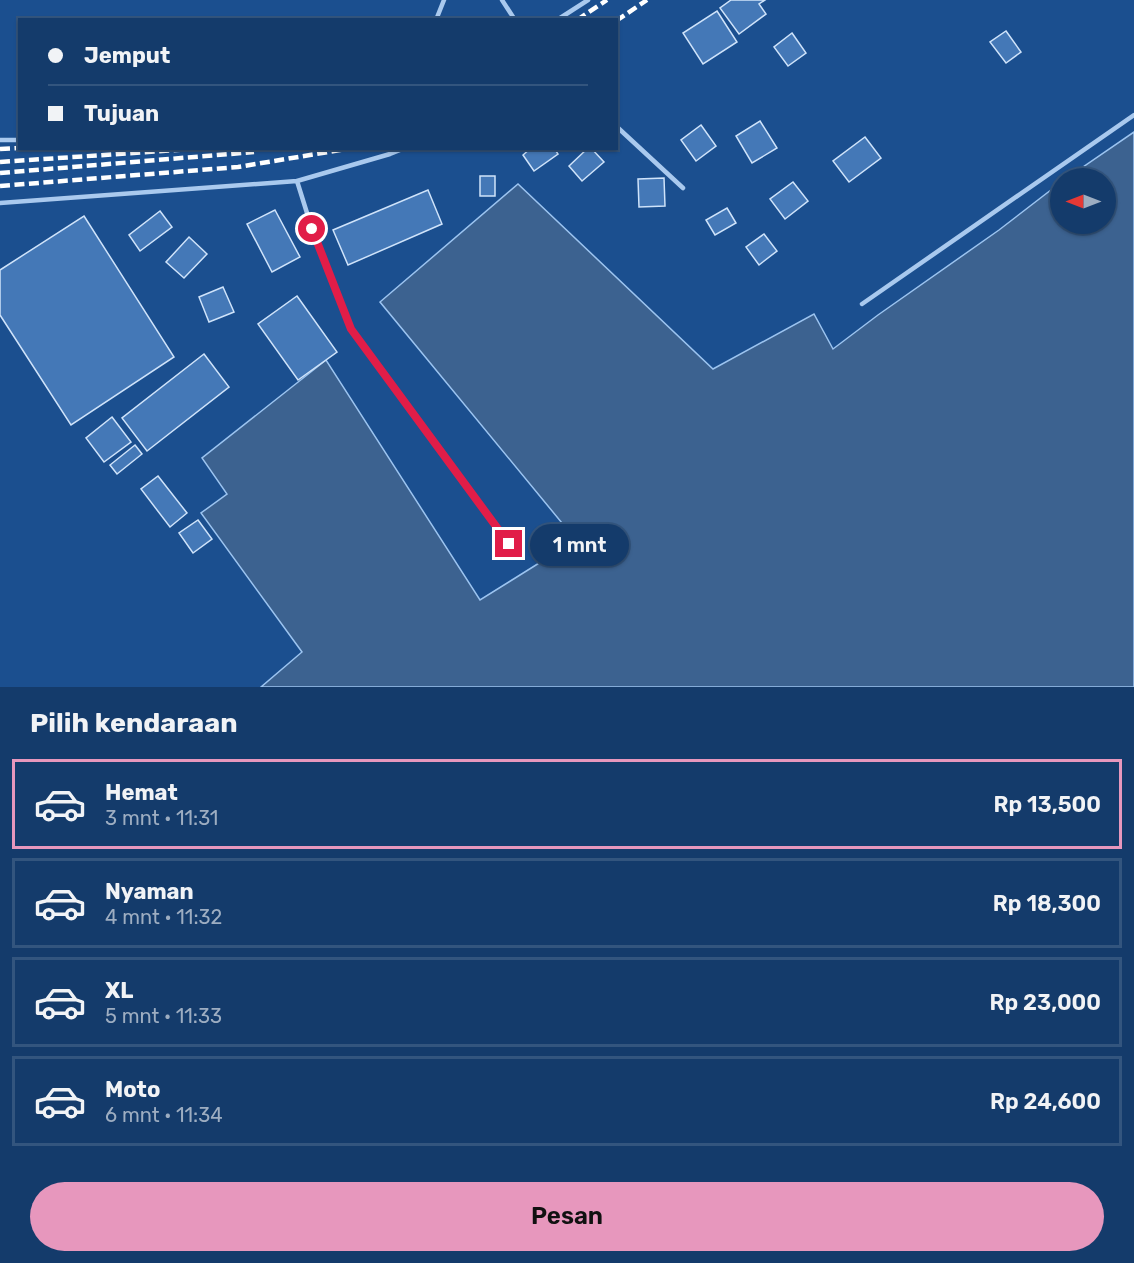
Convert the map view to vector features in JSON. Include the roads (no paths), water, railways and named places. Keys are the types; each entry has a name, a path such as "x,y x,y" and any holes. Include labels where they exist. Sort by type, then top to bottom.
{"lane":[{"path":"437,18 444,0"},
{"path":"502,0 514,18"},
{"path":"560,18 588,0"},
{"path":"862,304 1134,115"},
{"path":"618,128 682,188"},
{"path":"0,140 18,140"},
{"path":"0,203 297,181 400,150"},
{"path":"297,181 312,229 351,329 509,544"}],"water":[{"path":"1134,132 1134,687 261,687 302,652 201,513 227,494 202,458 326,360 480,600 576,540 380,302 518,184 713,369 814,314 833,349 1050,191 1050,234 1116,234 1116,168 1082,168"}],"railway":[{"path":"580,18 607,0"},
{"path":"618,20 647,0"},
{"path":"0,149 18,148"},
{"path":"0,162 177,150"},
{"path":"0,186 238,167 340,150"},
{"path":"0,173 254,152"}]}
